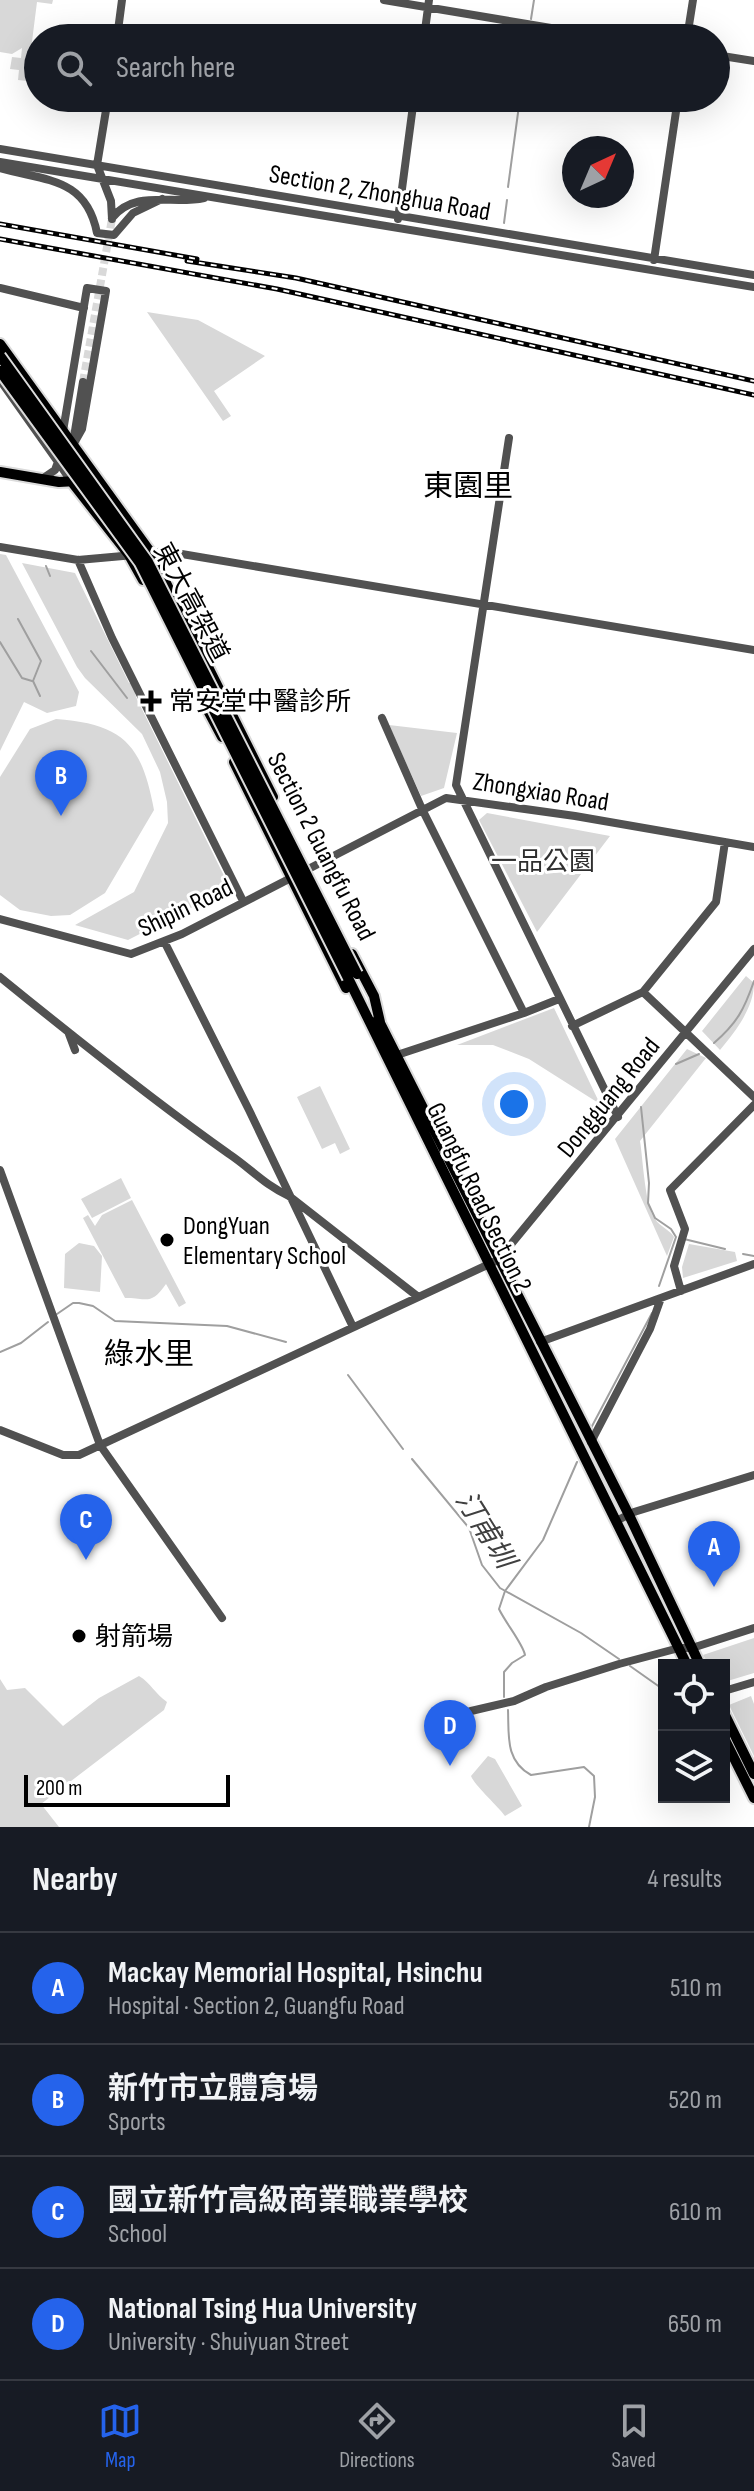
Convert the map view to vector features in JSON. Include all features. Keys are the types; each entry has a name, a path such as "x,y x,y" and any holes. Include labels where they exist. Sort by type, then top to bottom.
{"main road":[{"name":"Section 2 Guangfu Road","path":"0,344 151,553 374,996 376,1025"},
{"name":"東大高架道","path":"0,356 148,562 352,976"},
{"name":"東大高架道","path":"0,371 140,563 352,976"},
{"path":"0,472 42,479 100,482"},
{"path":"71,481 129,555 356,1007 376,1025"},
{"path":"172,627 182,636 280,834 291,876"},
{"name":"Guangfu Road Section 2","path":"352,976 579,1431"},
{"name":"Guangfu Road Section 2","path":"376,1025 397,1055 493,1262"},
{"path":"493,1262 540,1342 579,1431 584,1453 623,1518 697,1659"},
{"path":"579,1431 591,1442 684,1659"},
{"path":"730,1725 754,1774"},
{"path":"730,1750 754,1798"}],"street":[{"path":"119,24 122,0"},
{"path":"384,0 429,3 538,24"},
{"path":"689,24 693,0"},
{"path":"426,24 429,3"},
{"path":"730,57 754,61"},
{"path":"106,112 97,165 111,201 112,219 127,205 141,200 193,200 212,196"},
{"path":"396,228 412,112"},
{"path":"652,269 676,112"},
{"name":"Section 2, Zhonghua Road","path":"0,149 754,275"},
{"path":"0,165 60,182 88,204 97,233 114,235 133,213 162,199"},
{"name":"Section 2, Zhonghua Road","path":"0,165 212,196 754,287"},
{"path":"0,288 84,308"},
{"path":"42,479 55,470 58,462 87,288 106,291 82,429 73,445"},
{"path":"0,336 61,423 63,431 60,441 54,445 45,443"},
{"path":"0,380 71,481"},
{"path":"71,481 83,382"},
{"path":"509,438 456,785 618,1117"},
{"path":"0,547 78,560 164,551 754,650"},
{"path":"78,560 112,638 243,901"},
{"path":"382,718 422,809 524,1013"},
{"name":"Zhongxiao Road","path":"291,876 446,798 754,847"},
{"path":"572,1026 643,992 716,902 725,842"},
{"name":"Shipin Road","path":"0,919 131,954 164,941 291,876"},
{"path":"164,941 353,1327"},
{"name":"Dongguang Road","path":"493,1262 618,1117 754,949"},
{"path":"0,977 252,1170 270,1188 289,1196 417,1296"},
{"path":"643,992 754,1097"},
{"path":"397,1055 559,999"},
{"path":"67,1029 75,1050"},
{"path":"681,1291 674,1266 685,1229 670,1190 754,1105"},
{"path":"0,1170 100,1445 222,1618"},
{"path":"0,1430 63,1455 79,1455 493,1262"},
{"path":"540,1342 754,1264"},
{"path":"591,1442 650,1329 661,1298"},
{"path":"623,1518 754,1475"},
{"path":"471,1711 514,1701 546,1687 754,1628"},
{"path":"730,1689 754,1682"}],"green space":[{"path":"0,0 53,0 52,4 37,2 34,24 24,24 24,81 18,80 19,70 10,69 12,57 21,58 22,48 12,54 0,52"},
{"path":"147,312 198,320 265,356 214,391 231,416 223,421"},
{"path":"0,554 6,555 79,692 76,706 47,713 24,702 0,751"},
{"path":"22,563 75,573 129,683 133,683 136,697 230,888 128,940 75,925 134,892 168,823 160,772 142,734 77,667"},
{"path":"56,719 98,726 126,742 143,769 154,810 105,893 70,915 51,916 20,910 0,895 0,777 30,729"},
{"path":"389,725 457,733 444,788 421,796"},
{"name":"一品公園","path":"487,813 610,836 537,932 479,820"},
{"path":"746,976 754,983 751,1001 720,1050 702,1031"},
{"path":"554,1008 600,1104 529,1059 493,1045 457,1045"},
{"path":"687,1049 706,1058 640,1141 652,1213 674,1237 667,1256 615,1139"},
{"path":"320,1086 350,1149 340,1154 335,1143 322,1149 297,1097"},
{"path":"121,1178 131,1198 92,1218 81,1199"},
{"path":"132,1200 186,1303 179,1307 166,1284 152,1298 125,1298 83,1218 88,1215 95,1226 102,1215"},
{"path":"79,1243 94,1246 102,1256 100,1292 64,1288 65,1254"},
{"path":"689,1244 735,1252 737,1261 683,1278 682,1267"},
{"path":"754,1638 754,1673 730,1680 730,1659 705,1659 703,1655"},
{"path":"139,1676 167,1702 164,1710 41,1804 59,1827 0,1827 0,1679 7,1690 25,1688 63,1726 99,1698"},
{"path":"751,1696 754,1704 754,1756 730,1707"},
{"path":"488,1756 495,1759 522,1806 505,1816 471,1776"}],"waterway":[{"path":"531,19 534,0"},
{"path":"508,187 518,112"},
{"path":"504,223 507,200"},
{"path":"46,566 50,576"},
{"path":"18,619 41,661 33,681 40,696"},
{"path":"0,642 22,678 32,681"},
{"path":"91,651 127,698"},
{"path":"714,1043 739,1015 754,981"},
{"path":"676,1064 699,1054"},
{"path":"641,1107 649,1183 648,1203 655,1218 671,1229 676,1237 659,1286"},
{"path":"684,1239 725,1249"},
{"path":"743,1254 754,1256"},
{"name":"汀甫圳","path":"57,1314 73,1303 79,1303 93,1306 115,1321 227,1326 286,1342"},
{"path":"591,1428 652,1313"},
{"name":"汀甫圳","path":"0,1352 21,1343 48,1322"},
{"name":"汀甫圳","path":"348,1375 403,1449"},
{"name":"汀甫圳","path":"412,1459 469,1528 482,1565 500,1588 581,1633 619,1659"},
{"path":"504,1697 504,1672 525,1655 499,1609 505,1591 543,1540 577,1462"},
{"name":"汀甫圳","path":"630,1666 658,1686"},
{"path":"508,1710 510,1747 523,1769 531,1775 584,1767 594,1776 595,1797 589,1827"}],"tunnel":[{"path":"83,382 112,219"}],"railway":[{"path":"0,224 197,259"},
{"path":"0,239 277,289 754,395"},
{"path":"187,261 296,278 754,381"}],"place":[{"name":"常安堂中醫診所","path":"151,701"},
{"name":"新竹市立體育場","path":"61,816"},
{"name":"DongYuan Elementary School","path":"167,1240"},
{"name":"國立新竹高級商業職業學校","path":"86,1560"},
{"name":"Mackay Memorial Hospital, Hsinchu","path":"714,1587"},
{"name":"射箭場","path":"79,1636"},
{"name":"National Tsing Hua University","path":"450,1766"}],"district":[{"name":"東園里","path":"468,486"},
{"name":"綠水里","path":"149,1354"}]}
